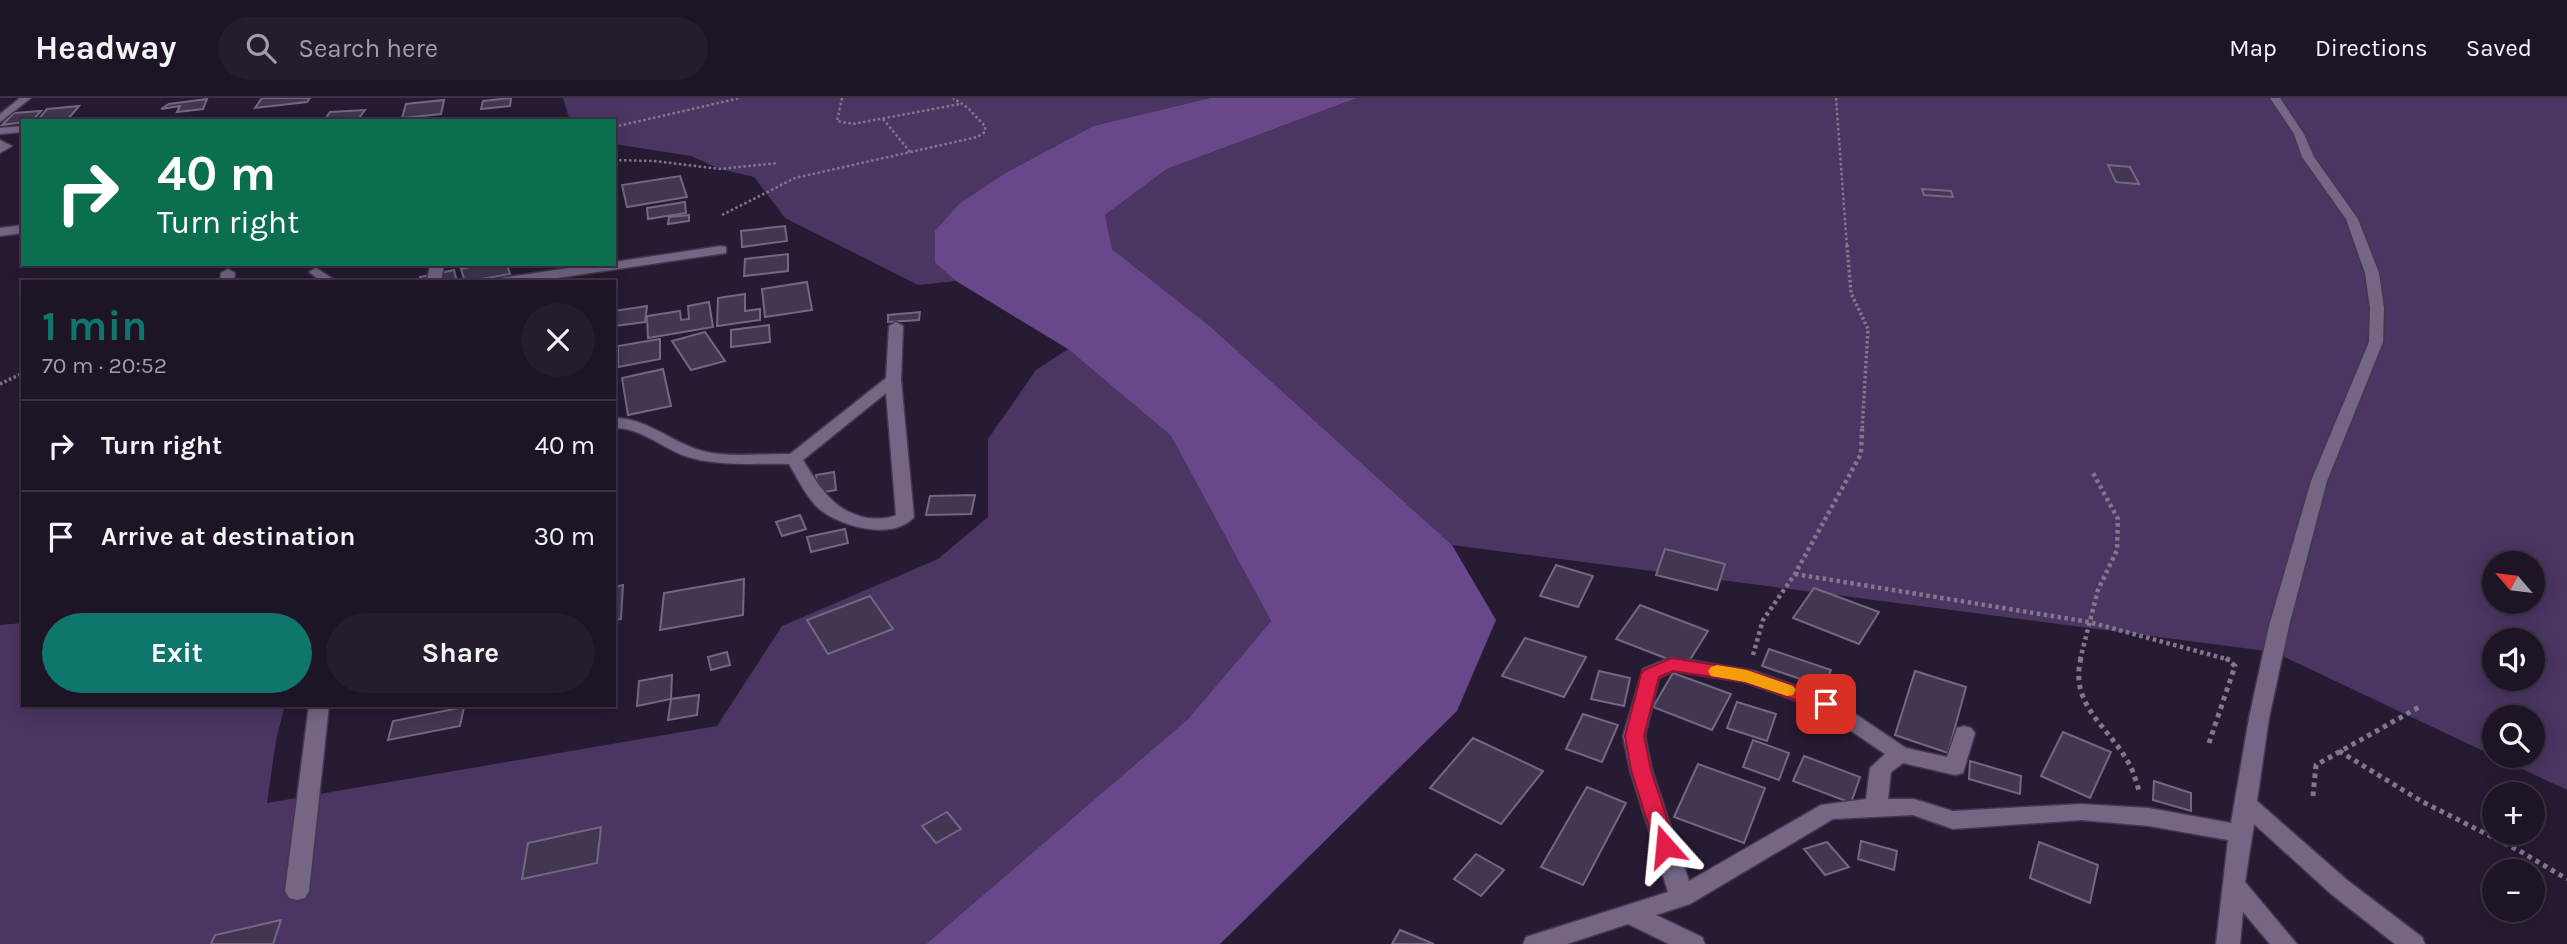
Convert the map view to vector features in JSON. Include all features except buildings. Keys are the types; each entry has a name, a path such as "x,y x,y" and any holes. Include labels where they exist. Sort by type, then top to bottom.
{"street":[{"path":"0,119 26,98"},
{"path":"2228,944 2233,884 2259,718 2279,626 2319,481 2375,342 2377,308 2371,273 2352,219 2308,157 2299,134 2275,98"},
{"path":"0,131 21,129"},
{"path":"0,143 6,146 0,150"},
{"path":"0,232 21,229"},
{"path":"616,265 721,250"},
{"path":"515,280 611,266"},
{"path":"316,272 328,280"},
{"path":"793,459 819,500 843,519 880,525 893,524 905,517 892,380 896,326"},
{"path":"616,423 650,432 699,455 793,459 892,380"},
{"path":"1682,897 1641,770 1634,736 1650,674 1672,664 1747,676 1826,704 1900,754 1955,767 1964,733"},
{"path":"297,891 318,707"},
{"path":"1876,807 1881,768 1900,754"},
{"path":"2247,805 2357,902 2413,944"},
{"path":"1535,944 1682,897 1829,811 1914,807 1953,820 2081,812 2149,817 2241,834"},
{"path":"2233,884 2285,944"},
{"path":"1630,914 1693,944"}],"path":[{"path":"616,127 740,98"},
{"path":"842,98 837,121 853,124 961,104"},
{"path":"722,215 794,178 911,153 977,137 985,132 985,127 953,98"},
{"path":"1747,676 1763,621 1796,574 1861,454 1868,329 1851,293 1836,98"},
{"path":"883,119 911,153"},
{"path":"616,160 654,161 720,169 778,163"},
{"path":"0,384 21,374"},
{"path":"2092,471 2118,519 2117,550 2098,590 2076,677 2085,704 2129,763 2149,817"},
{"path":"1796,574 2089,622 2229,659 2235,666 2209,743"},
{"path":"2313,796 2316,765 2421,706"},
{"path":"2339,751 2421,801 2518,850 2567,879"}],"shaded area":[{"path":"563,98 1210,98 1093,126 1007,172 960,203 935,263 956,281 918,285 785,218 754,177 720,169 691,156 616,144 616,119 569,119"},
{"path":"1210,98 1357,98 1167,169 1105,215 1112,249 1211,327 1452,545 1496,620 1457,711 1220,944 926,944 1188,719 1271,621 1171,436 1068,349 956,281 935,263 935,231 960,203 1007,172 1093,126"},
{"path":"1357,98 2567,98 2567,790 2520,768 2545,768 2545,705 2482,705 2482,750 2274,652 1452,545 1211,327 1112,249 1105,215 1167,169"},
{"path":"1068,349 1171,436 1271,621 1188,719 926,944 0,944 0,625 21,623 21,707 284,707 276,740 267,803 717,726 782,626 938,559 988,517 988,439 1036,370"}],"slow traffic":[{"path":"1717,671 1747,676 1787,690"}],"route":[{"path":"1665,846 1641,770 1634,736 1650,674 1672,664 1747,676 1826,704"}]}
